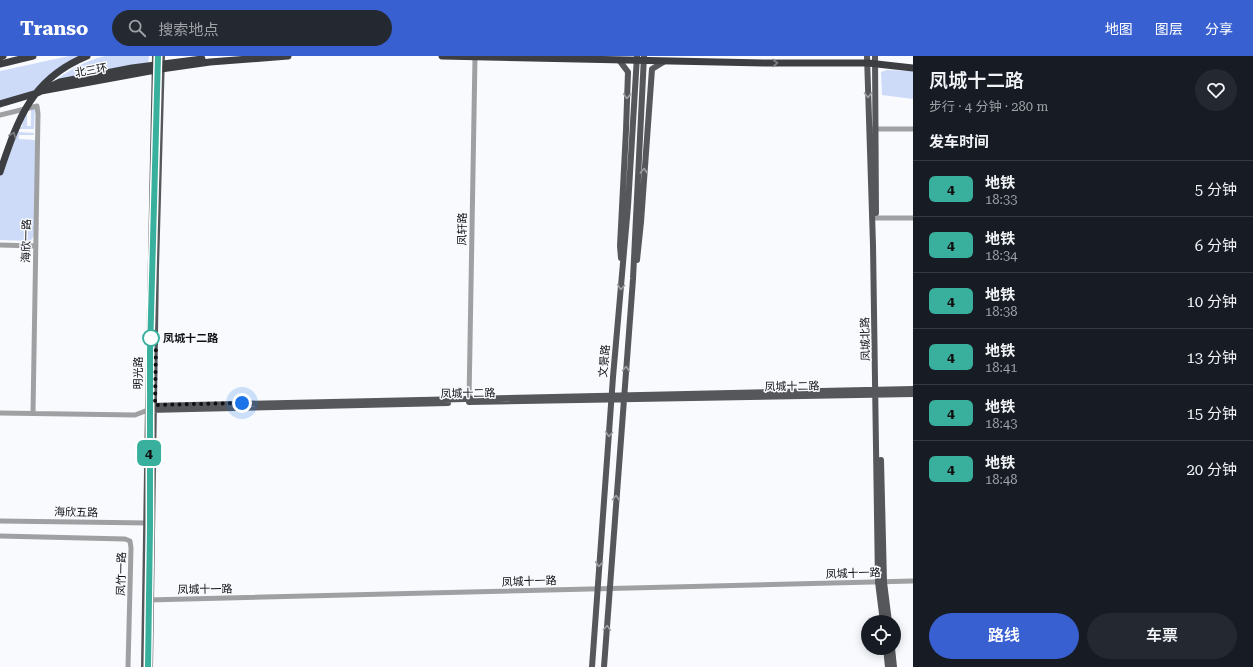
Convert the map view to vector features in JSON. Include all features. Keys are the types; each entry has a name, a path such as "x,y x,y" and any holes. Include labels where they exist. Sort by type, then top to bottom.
{"highway":[{"path":"0,64 33,56"},
{"path":"0,172 16,126 40,88 58,72 87,56"},
{"path":"0,104 41,91 60,82 132,68 234,56"},
{"name":"北三环","path":"41,91 210,62 288,56"},
{"path":"442,56 771,63 871,60 913,68"}],"main road":[{"name":"明光路","path":"144,667 155,408 158,70 155,56"},
{"name":"明光路","path":"150,523 148,408 158,70 162,56"},
{"name":"文景路","path":"592,667 628,206 637,56"},
{"name":"文景路","path":"604,667 633,279 644,56"},
{"path":"619,60 628,72 620,246 622,272"},
{"name":"凤城北路","path":"871,60 883,615"},
{"path":"633,279 641,222 652,69 665,61"},
{"name":"凤城十二路","path":"148,408 878,392 913,389"},
{"name":"凤城十二路","path":"878,392 913,394"},
{"name":"凤城北路","path":"881,582 887,615"},
{"name":"明光路","path":"148,600 150,667"},
{"path":"887,655 888,667"},
{"path":"893,655 894,667"}],"street":[{"name":"凤轩路","path":"469,400 475,57"},
{"name":"海欣一路","path":"0,114 37,106 33,414"},
{"path":"872,129 913,129"},
{"path":"874,218 913,218"},
{"path":"0,245 36,246"},
{"name":"凤城十二路","path":"0,413 135,415 148,408"},
{"name":"海欣五路","path":"0,521 150,523"},
{"name":"凤竹一路","path":"0,536 125,539 130,541 132,548 128,667"},
{"name":"凤城十一路","path":"148,600 913,581"}],"shaded area":[{"path":"69,56 85,56 33,93 0,102 0,71"},
{"path":"105,56 149,56 148,65 51,84 76,67"},
{"path":"887,70 913,71 913,99 882,95 881,72"},
{"path":"35,107 34,129 19,129 19,132 34,133 34,135 19,135 19,139 35,140 35,237 32,238 31,241 0,240 0,174 19,126 22,127 27,109 27,126 31,126 31,108"}],"metro line":[{"name":"4","path":"148,667 150,352 158,56"}],"place":[{"name":"凤城十二路","path":"151,338"}],"route":[{"path":"151,338 156,343 155,405 242,403"}]}
